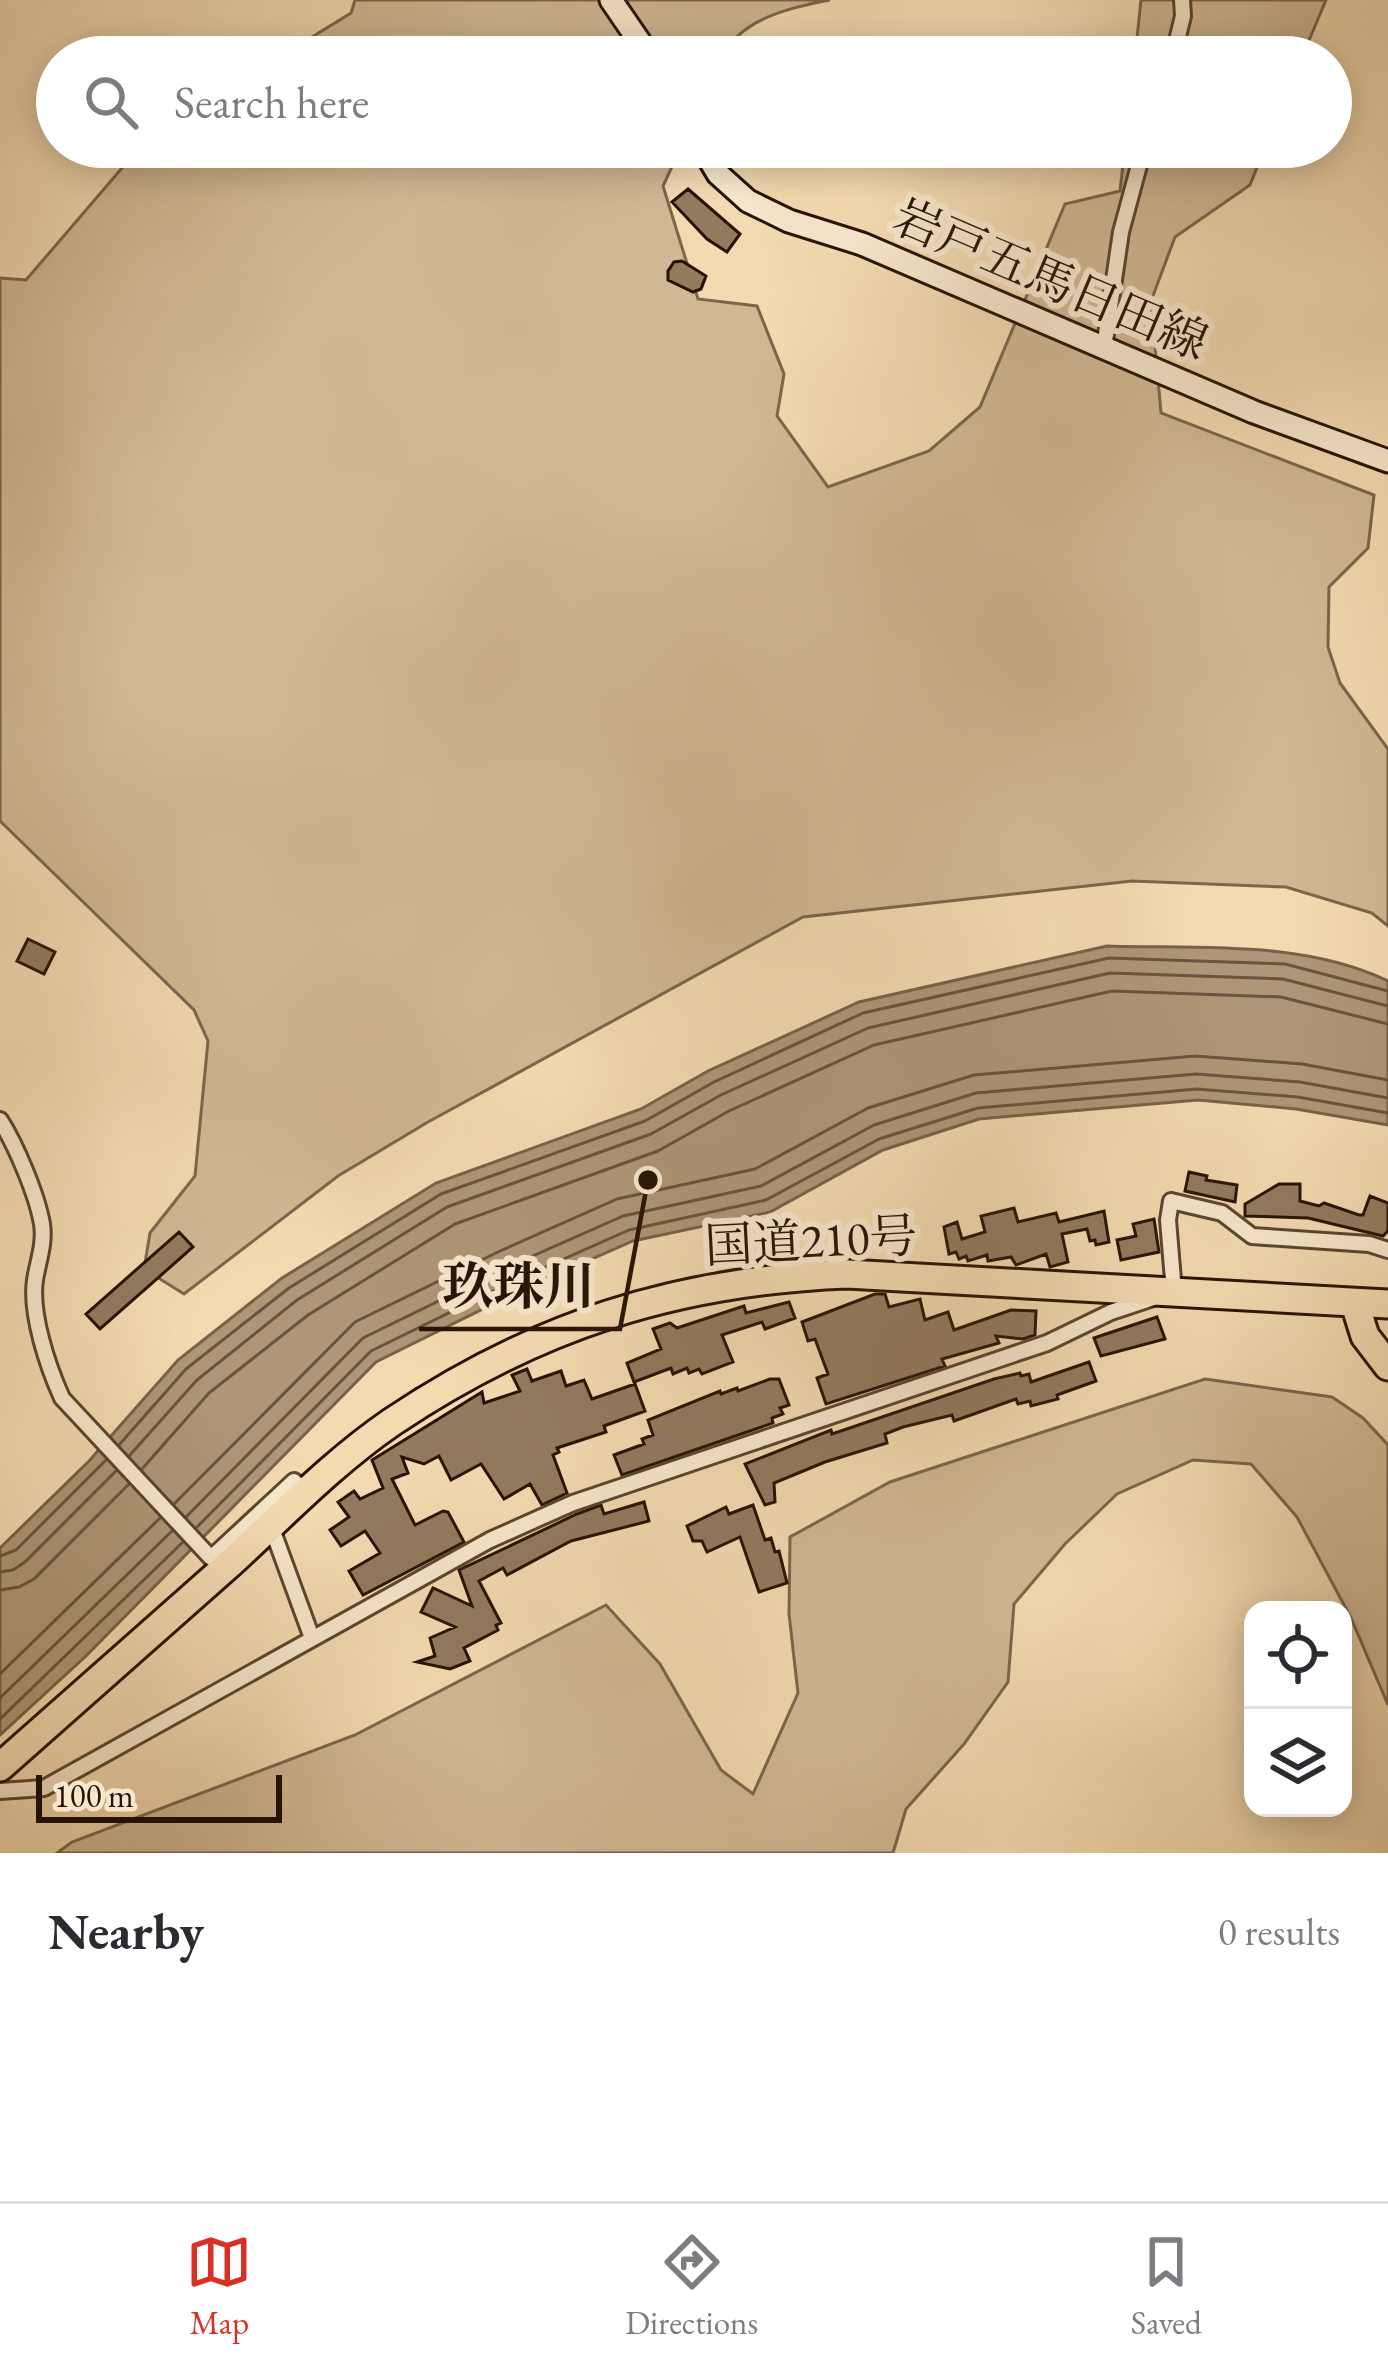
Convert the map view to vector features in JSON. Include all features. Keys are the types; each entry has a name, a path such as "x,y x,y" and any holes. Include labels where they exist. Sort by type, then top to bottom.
{"highway":[{"name":"国道210号","path":"0,1767 389,1424 479,1369 567,1328 654,1298 790,1276 847,1274 1388,1304"},
{"path":"1355,1304 1365,1336 1388,1366"}],"main road":[{"path":"611,0 636,36"},
{"name":"岩戸五馬日田線","path":"714,168 748,200 768,211 862,244 1254,412 1388,461"}],"street":[{"path":"1178,36 1182,0"},
{"path":"1103,347 1121,232 1138,168"},
{"path":"0,1120 11,1136 42,1223 34,1285 47,1365 62,1398 211,1558 294,1480 307,1492"},
{"path":"0,1791 44,1788 490,1540 573,1503 1047,1343 1111,1312 1174,1292 1171,1202 1222,1214 1252,1236 1369,1244 1388,1250"},
{"path":"271,1526 312,1638"}],"shaded area":[{"path":"355,0 830,0 783,11 738,36 314,36 351,13"},
{"path":"1141,0 1326,0 1311,36 1137,36"},
{"path":"122,168 671,168 663,186 698,299 757,306 784,374 777,416 828,487 929,451 980,407 1065,204 1120,191 1123,168 1257,168 1250,185 1175,237 1151,301 1161,413 1374,495 1368,548 1329,587 1328,647 1340,683 1388,749 1388,926 1372,913 1286,887 1132,881 803,917 338,1176 184,1294 144,1269 150,1233 195,1176 208,1041 194,1010 0,821 0,278 26,280"},
{"path":"1205,1379 1332,1397 1363,1418 1388,1445 1388,1705 1352,1620 1352,1601 1342,1601 1297,1517 1251,1464 1193,1460 1117,1494 1065,1544 1014,1604 1008,1682 964,1744 906,1809 893,1853 57,1853 72,1842 355,1735 606,1605 660,1664 721,1770 753,1794 798,1693 789,1614 790,1537 890,1482"}],"water":[{"path":"1107,946 1286,953 1355,968 1388,981 1388,1125 1296,1109 1198,1100 979,1119 883,1150 770,1212 633,1241 519,1291 376,1362 86,1656 0,1735 0,1548 89,1461 178,1360 282,1278 436,1183 641,1109 708,1071 859,1002"}],"building":[{"path":"688,189 740,234 727,252 707,239 672,202"},
{"path":"682,261 706,276 701,289 693,292 668,280 674,262"},
{"path":"28,939 55,952 44,974 17,961"},
{"path":"1189,1172 1237,1185 1235,1202 1185,1191"},
{"path":"1279,1184 1300,1184 1300,1201 1359,1215 1370,1196 1388,1203 1388,1231 1383,1236 1308,1218 1245,1216 1245,1204"},
{"path":"1014,1208 1018,1222 1056,1213 1059,1222 1104,1211 1109,1242 1096,1245 1087,1229 1062,1234 1068,1262 1050,1267 1046,1254 1016,1265 1011,1257 988,1261 987,1255 968,1261 966,1256 959,1259 956,1252 949,1254 944,1227 957,1222 962,1239 985,1232 981,1216"},
{"path":"1154,1219 1159,1252 1121,1260 1117,1240 1136,1236 1133,1224"},
{"path":"179,1232 193,1247 100,1329 86,1314"},
{"path":"885,1294 889,1307 920,1299 925,1320 948,1312 954,1330 1011,1310 1036,1311 1035,1335 1023,1339 996,1336 999,1343 942,1359 945,1366 826,1404 817,1378 828,1374 815,1339 808,1341 802,1322"},
{"path":"789,1302 795,1318 765,1329 762,1322 722,1335 733,1362 702,1374 699,1369 689,1373 687,1368 673,1374 671,1368 634,1382 627,1363 661,1349 653,1329 670,1323 677,1328 744,1306 746,1313"},
{"path":"1157,1317 1165,1339 1101,1356 1094,1338"},
{"path":"1089,1362 1096,1381 1057,1395 1058,1399 1031,1406 1030,1401 1018,1404 1016,1399 954,1421 952,1415 903,1427 885,1434 887,1443 774,1483 775,1502 765,1505 745,1464 831,1430 832,1434 994,1379 1020,1373 1029,1374 1031,1382"},
{"path":"527,1369 532,1381 561,1371 566,1386 584,1380 592,1399 635,1384 645,1411 604,1426 606,1432 557,1448 559,1452 553,1455 567,1493 542,1505 530,1484 504,1499 481,1464 451,1480 439,1456 424,1464 402,1457 408,1473 392,1479 415,1525 448,1512 464,1542 363,1595 349,1571 380,1553 365,1531 341,1546 330,1530 349,1517 338,1502 354,1491 360,1499 383,1488 372,1460 482,1392 484,1403 520,1391 512,1375"},
{"path":"779,1379 789,1405 780,1408 783,1414 772,1418 773,1423 622,1475 614,1455 644,1444 642,1439 653,1435 648,1420 720,1391 738,1391"},
{"path":"644,1502 649,1521 571,1541 507,1575 503,1568 479,1581 501,1623 496,1625 498,1630 464,1648 470,1661 450,1669 417,1662 435,1656 430,1638 455,1627 421,1612 433,1588 472,1606 459,1570 601,1505 604,1514"},
{"path":"753,1505 765,1540 771,1538 775,1552 779,1551 787,1583 759,1592 740,1537 707,1552 702,1541 693,1541 687,1526 726,1507 729,1514"}],"place":[{"name":"玖珠川","path":"648,1180"}]}
